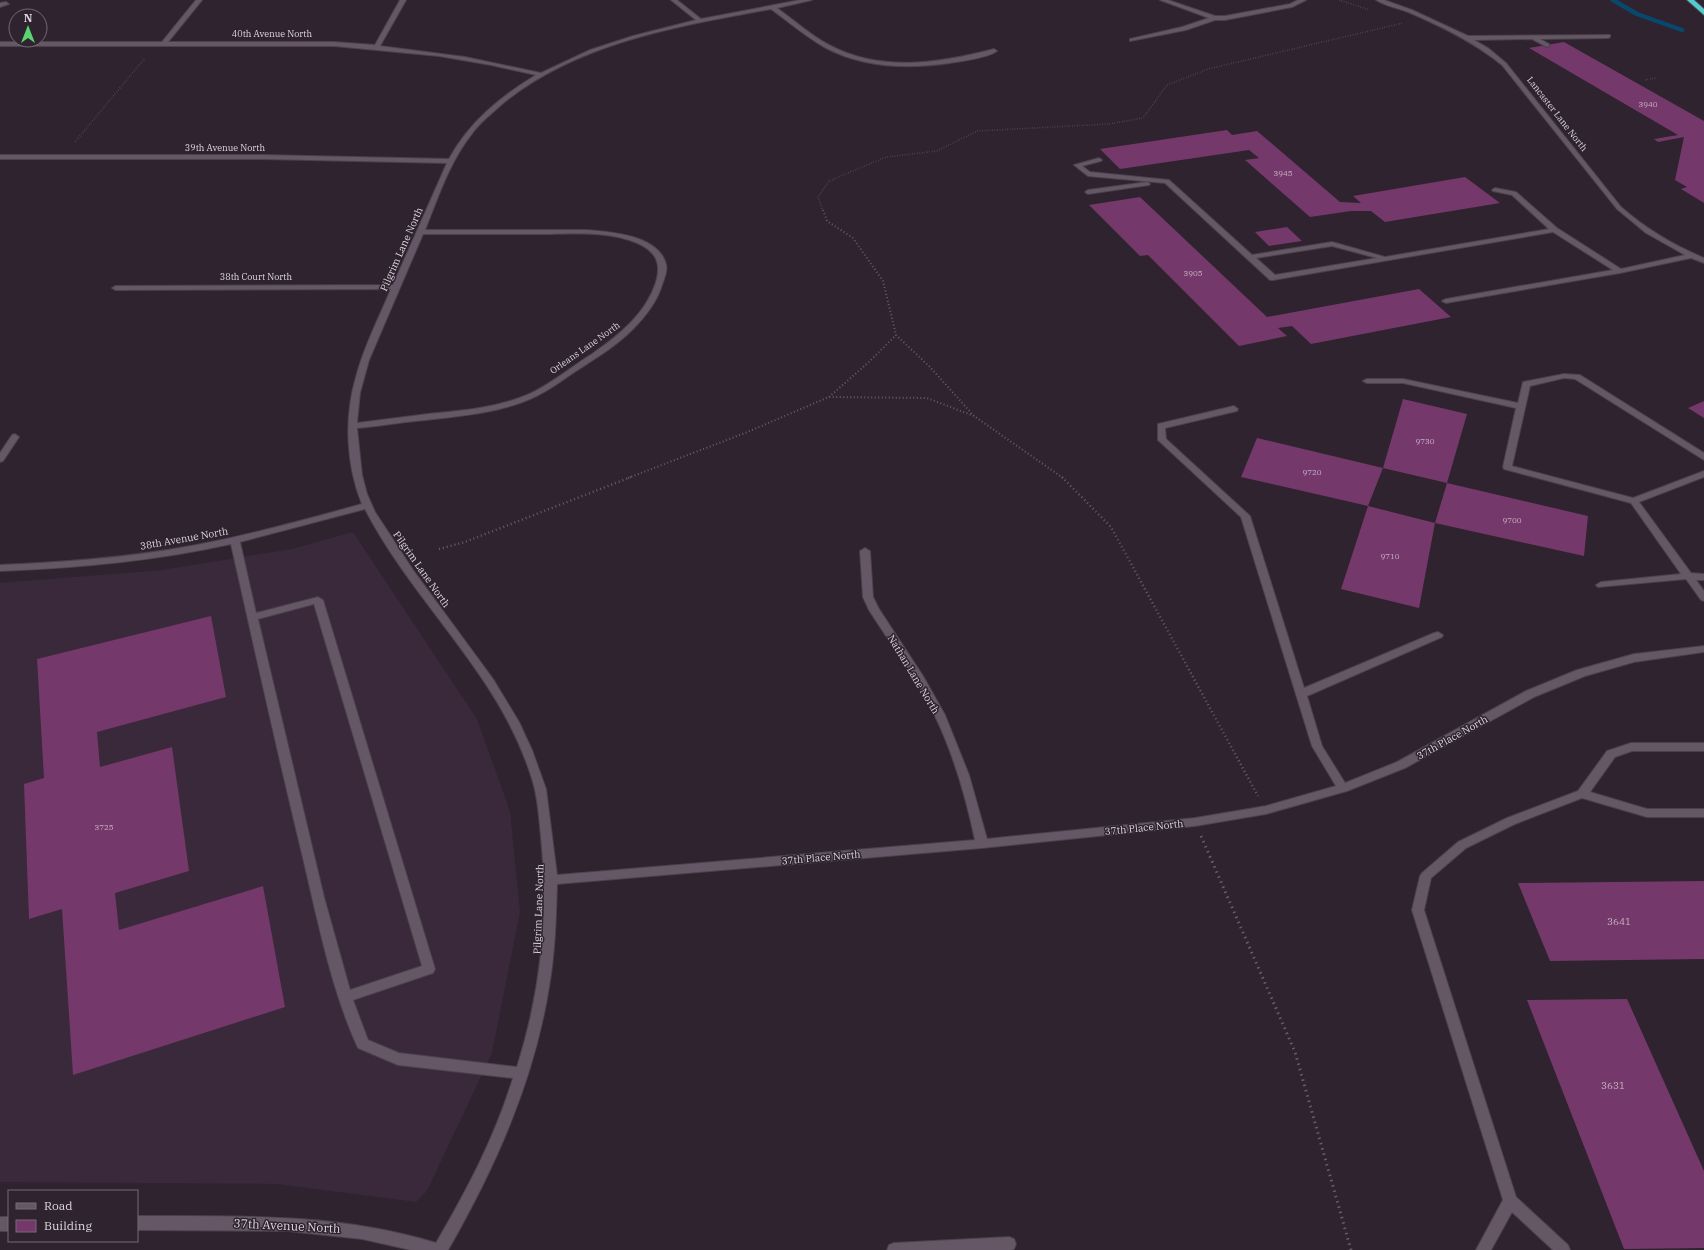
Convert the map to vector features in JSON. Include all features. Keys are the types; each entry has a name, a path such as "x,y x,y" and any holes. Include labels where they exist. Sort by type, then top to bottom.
{"highway":[{"path":"1690,0 1704,13"}],"street":[{"path":"164,43 199,0"},
{"path":"377,46 403,0"},
{"path":"674,0 700,21"},
{"name":"Pilgrim Lane North","path":"440,1250 460,1218 497,1141 522,1073 544,986 550,928 552,880 550,849 538,781 517,726 482,671 401,561 367,506 357,473 352,426 354,396 366,357 451,161 463,140 480,119 503,100 542,75 591,52 659,30 809,0"},
{"path":"1163,0 1214,18 1225,18 1292,5 1302,0"},
{"name":"Lancaster Lane North","path":"1379,0 1410,11 1467,38 1486,49 1510,70 1619,208 1636,224 1660,240 1704,261"},
{"path":"772,7 836,50 874,61 897,64 943,63 994,51"},
{"path":"1132,40 1172,32 1201,24 1214,18"},
{"path":"1531,36 1547,45"},
{"path":"1467,38 1608,36"},
{"name":"40th Avenue North","path":"0,44 289,43 377,46 481,61 542,75"},
{"name":"39th Avenue North","path":"0,157 270,157 451,161"},
{"path":"1099,160 1077,165 1088,174 1167,181 1273,278 1554,230"},
{"path":"1088,192 1167,181"},
{"path":"1494,190 1514,193 1554,230 1620,271"},
{"name":"Orleans Lane North","path":"352,426 468,412 500,406 527,398 625,333 643,314 655,295 662,275 662,264 655,254 644,245 627,238 609,234 587,232 421,232"},
{"path":"1250,257 1332,244 1385,258"},
{"path":"1446,301 1620,271 1692,256"},
{"name":"38th Court North","path":"116,288 396,287"},
{"path":"1704,457 1577,376 1564,376 1526,384 1507,467 1634,501 1704,474"},
{"path":"1367,381 1403,381 1521,406"},
{"path":"1234,409 1161,426 1162,440 1245,516 1317,746 1343,788"},
{"path":"0,459 15,437"},
{"path":"1634,501 1704,598"},
{"name":"38th Avenue North","path":"0,568 103,562 235,540 367,506"},
{"path":"235,540 279,738 320,906 346,998 363,1044 398,1059 522,1073"},
{"name":"Nathan Lane North","path":"865,551 868,597 874,610 930,698 956,752 974,811 982,844"},
{"path":"1601,585 1689,576 1704,577"},
{"path":"252,617 318,600 429,969 346,998"},
{"path":"1301,694 1438,635"},
{"name":"37th Place North","path":"552,880 982,844 1195,822 1266,810 1343,788 1401,765 1530,694 1581,673 1634,658 1704,649"},
{"path":"1563,1250 1510,1201 1418,910 1426,876 1462,845 1511,821 1582,794 1611,754 1631,747 1704,747"},
{"path":"1582,794 1647,813 1704,813"},
{"path":"1483,1250 1510,1201"},
{"name":"37th Avenue North","path":"138,1223 260,1222 334,1227 408,1241 435,1250"},
{"path":"894,1250 1009,1244"}],"path":[{"path":"64,157 110,98 154,47 164,43"},
{"path":"1645,80 1656,78"},
{"path":"439,549 465,542 723,441 828,397 870,361 896,335"},
{"path":"828,397 927,398 974,416 1067,481 1111,527 1266,810"},
{"path":"1195,822 1295,1052 1351,1250"}],"shaded area":[{"path":"353,532 477,719 510,811 520,912 492,1053 427,1191 416,1202 276,1184 0,1182 0,583 161,570 292,549"}],"building":[{"path":"1564,42 1704,121 1704,203 1681,189 1687,187 1675,180 1684,137 1658,142 1654,139 1678,135 1529,48"},
{"path":"1227,130 1232,135 1257,131 1340,202 1361,203 1353,196 1465,177 1500,203 1385,222 1371,211 1351,211 1310,217 1245,160 1259,158 1249,150 1120,169 1100,149"},
{"path":"1140,197 1267,317 1419,289 1451,317 1311,344 1292,326 1278,328 1287,336 1239,346 1148,255 1140,256 1089,205"},
{"path":"1287,227 1302,241 1269,246 1255,232"},
{"path":"1403,399 1467,414 1447,483 1383,468"},
{"path":"1704,401 1704,418 1688,408"},
{"path":"1257,438 1383,468 1368,506 1241,477"},
{"path":"1447,483 1588,516 1584,556 1435,523"},
{"path":"1368,506 1435,523 1419,608 1341,589"},
{"path":"211,616 226,697 97,732 100,767 172,747 189,871 115,893 119,930 263,886 285,1007 73,1075 62,909 29,919 24,784 44,778 37,659"},
{"path":"1704,881 1704,959 1550,961 1518,883"},
{"path":"1627,999 1704,1171 1704,1248 1624,1249 1527,1000"}],"waterway":[{"path":"1613,0 1637,14 1682,30"}]}
